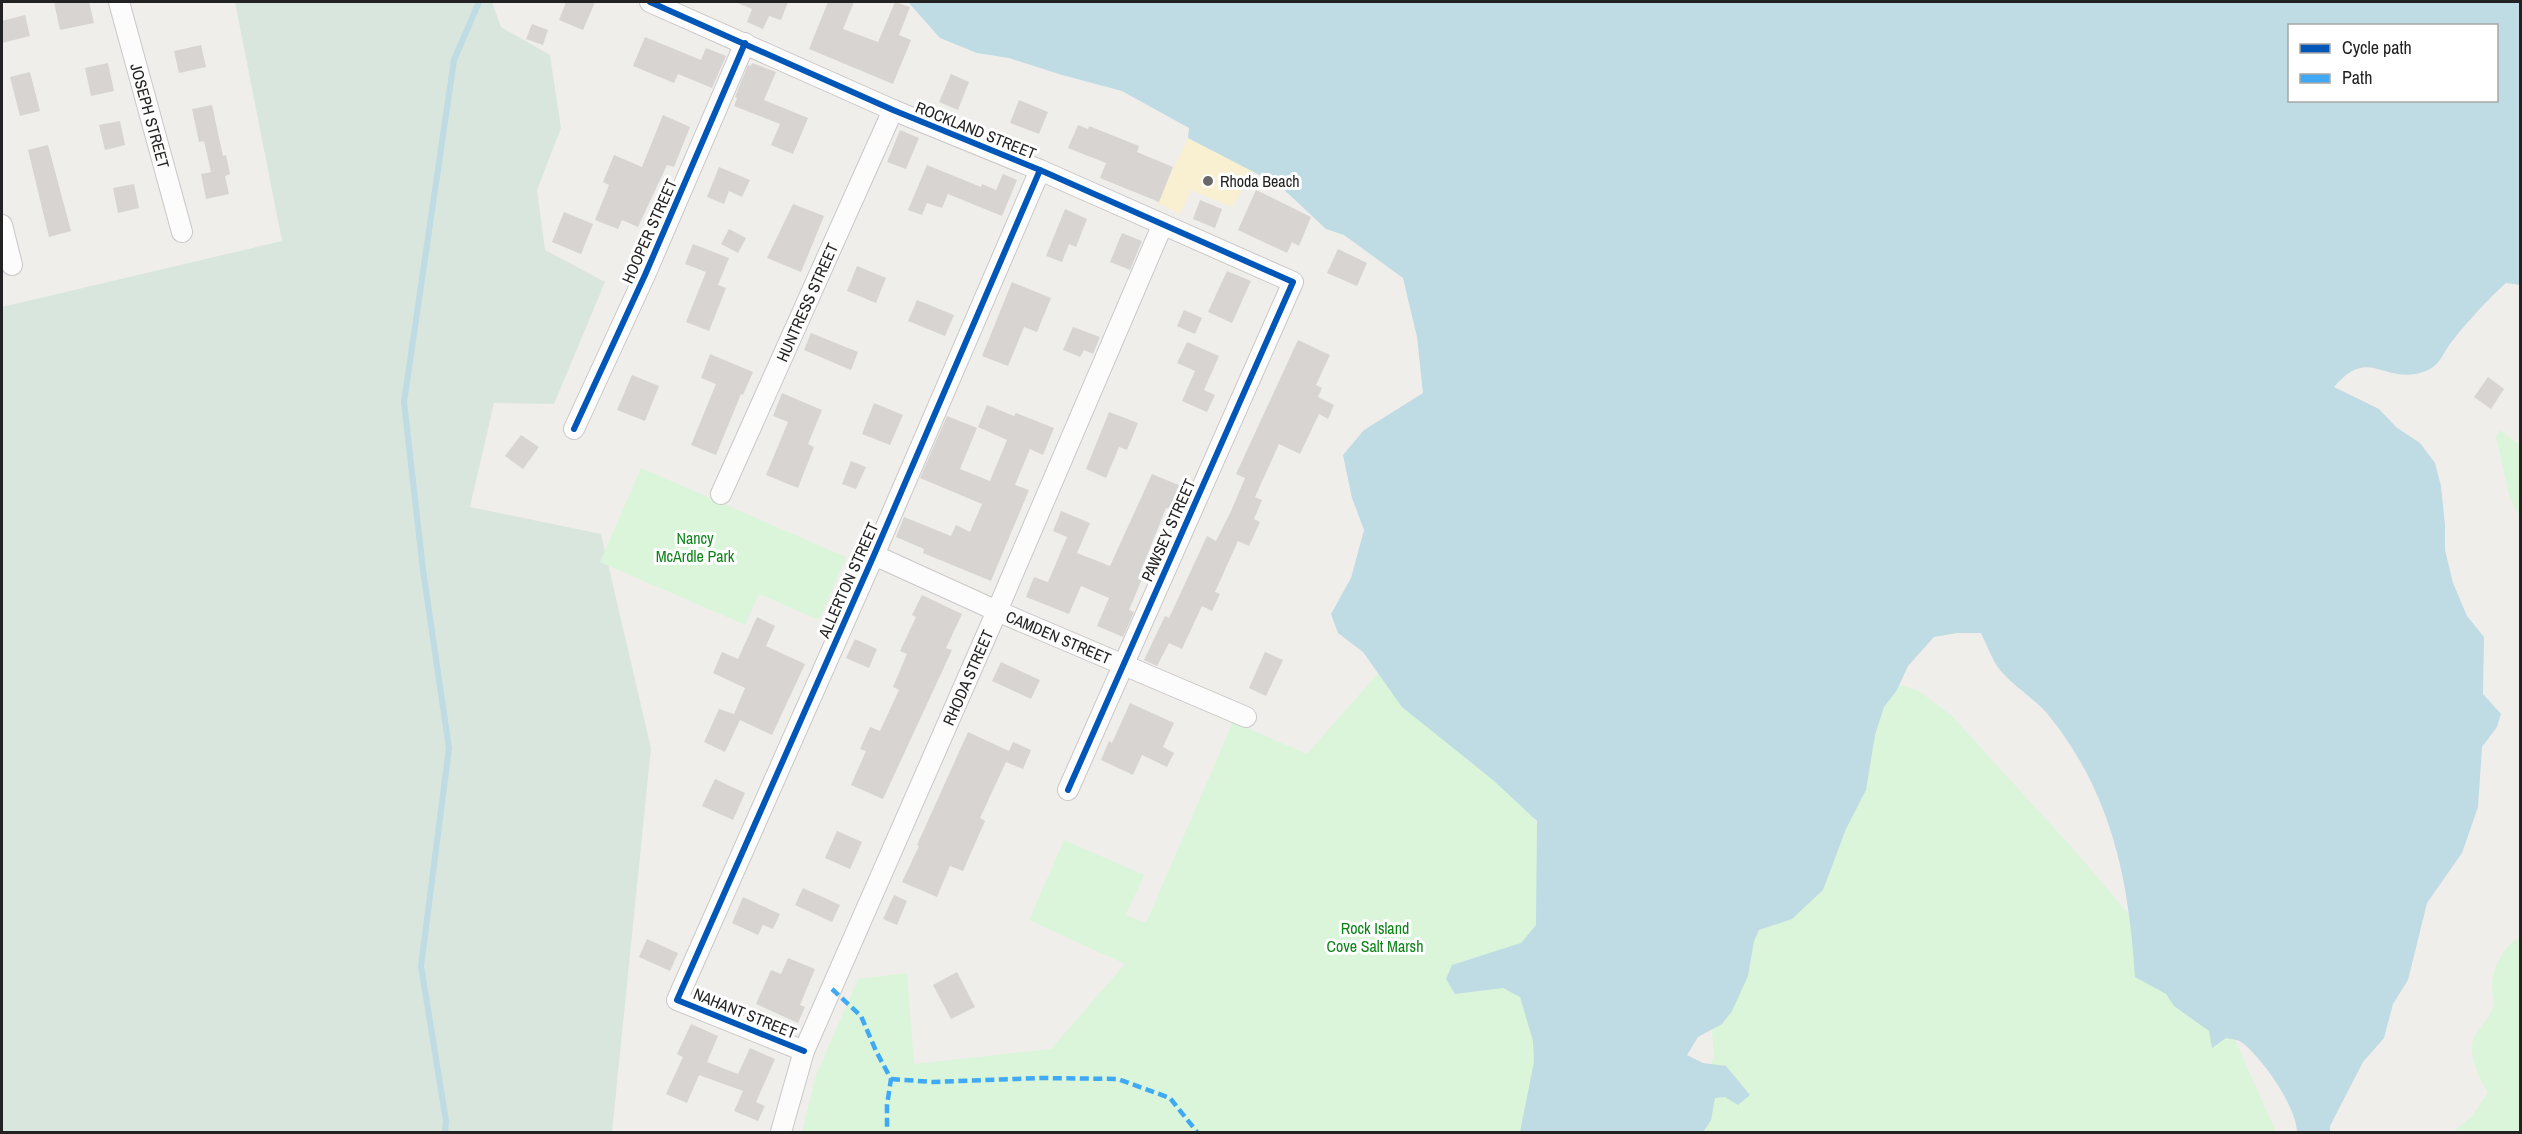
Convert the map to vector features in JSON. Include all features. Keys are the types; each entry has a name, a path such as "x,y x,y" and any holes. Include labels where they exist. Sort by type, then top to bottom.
{"street":[{"name":"JOSEPH STREET","path":"119,2 182,232"},
{"name":"ROCKLAND STREET","path":"650,2 893,110 1040,170 1162,226 1293,282"},
{"name":"HOOPER STREET","path":"574,429 649,265 745,43"},
{"name":"HUNTRESS STREET","path":"721,494 893,110"},
{"name":"ALLERTON STREET","path":"677,1000 874,555 1040,170"},
{"path":"2,225 12,265"},
{"name":"RHODA STREET","path":"781,1132 804,1051 997,611 1162,226"},
{"name":"PAWSEY STREET","path":"1068,790 1293,282"},
{"name":"CAMDEN STREET","path":"874,555 1123,666 1246,717"},
{"name":"NAHANT STREET","path":"677,1000 804,1051"}],"shaded area":[{"path":"235,2 492,2 501,27 550,55 561,128 537,190 545,250 605,282 554,404 494,403 470,507 601,534 651,748 612,1132 2,1132 2,307 282,241"}],"sand":[{"name":"Rhoda Beach","path":"1188,138 1253,171 1232,207 1191,190 1180,214 1157,203"}],"green space":[{"path":"2500,430 2520,445 2520,517 2510,498 2496,437"},
{"name":"Nancy McArdle Park","path":"641,468 846,557 819,620 759,594 745,625 600,562"},
{"name":"Rock Island Cove Salt Marsh","path":"1409,638 1522,798 1579,898 1654,1132 802,1132 816,1075 858,979 907,973 914,1064 1051,1049 1125,964 1029,920 1064,840 1144,875 1126,915 1146,923 1233,722 1307,754"},
{"path":"1896,684 1919,691 1951,715 2076,852 2235,1040 2276,1132 1700,1132 1699,1120 1714,1053 1707,982 1868,720"},
{"path":"2520,937 2520,1132 2453,1132 2472,1116 2488,1093 2475,1067 2472,1044 2476,1033 2493,1007 2492,984 2495,968 2508,946"}],"water":[{"path":"908,2 2520,2 2520,285 2506,283 2465,325 2438,362 2426,371 2411,375 2368,367 2347,375 2334,387 2379,409 2396,427 2420,443 2435,463 2441,486 2445,550 2453,583 2467,616 2484,637 2483,694 2501,714 2497,727 2482,747 2478,807 2462,853 2427,903 2408,980 2393,1004 2384,1038 2363,1062 2330,1126 2330,1132 2297,1132 2291,1110 2278,1085 2244,1044 2226,1038 2212,1048 2209,1031 2174,1006 2166,994 2135,977 2128,906 2122,873 2103,808 2089,777 2050,717 2000,670 1981,633 1957,633 1934,637 1908,666 1897,690 1884,707 1875,735 1866,790 1846,829 1823,890 1792,919 1759,930 1754,941 1748,976 1732,1011 1722,1024 1698,1037 1687,1055 1703,1063 1726,1066 1750,1095 1738,1105 1725,1097 1715,1098 1711,1120 1703,1132 1520,1132 1534,1062 1533,1041 1520,997 1503,988 1455,994 1446,979 1452,965 1521,943 1536,925 1537,821 1493,780 1402,707 1363,652 1338,633 1331,614 1351,578 1364,530 1352,498 1343,455 1364,430 1423,393 1417,337 1403,278 1344,235 1326,229 1279,185 1188,138 1189,128 1122,91 1009,58 977,53 940,38"}],"building":[{"path":"54,2 89,2 94,23 60,30"},
{"path":"566,2 595,2 583,30 559,20"},
{"path":"735,2 788,2 781,20 769,16 763,29 747,22 752,9"},
{"path":"828,2 854,2 843,29 878,42 895,2 910,7 899,35 911,40 893,84 809,49"},
{"path":"25,15 30,36 2,43 2,21"},
{"path":"532,24 548,30 543,45 526,39"},
{"path":"645,37 701,60 706,48 726,56 712,88 678,74 674,83 633,66"},
{"path":"201,45 206,67 179,73 174,51"},
{"path":"108,63 114,91 91,96 85,68"},
{"path":"752,63 776,72 764,100 808,118 793,154 771,145 780,124 734,106 737,98 735,97 748,65 751,66"},
{"path":"30,72 40,111 20,116 10,77"},
{"path":"951,74 969,82 958,110 939,102"},
{"path":"1019,100 1048,112 1039,134 1010,123"},
{"path":"212,105 223,156 226,155 230,174 225,176 229,194 206,199 201,174 211,172 204,141 199,142 192,109"},
{"path":"663,115 690,127 674,167 667,165 638,227 622,220 618,229 595,220 609,185 603,182 614,155 642,167"},
{"path":"120,121 125,145 105,150 99,125"},
{"path":"1078,125 1088,129 1089,126 1139,146 1137,152 1173,167 1159,202 1100,178 1106,163 1068,148"},
{"path":"900,130 919,138 906,169 887,162"},
{"path":"48,145 71,231 49,237 28,150"},
{"path":"927,165 981,187 982,184 996,190 1003,174 1017,180 1002,216 948,194 942,208 927,203 922,215 908,210"},
{"path":"719,167 750,180 742,197 729,191 724,204 707,197"},
{"path":"134,184 139,208 118,213 113,188"},
{"path":"1256,190 1311,217 1299,246 1292,242 1287,253 1238,230"},
{"path":"1200,200 1222,209 1215,228 1193,219"},
{"path":"793,204 824,216 801,272 767,258"},
{"path":"1065,209 1087,219 1076,247 1069,244 1062,262 1046,256"},
{"path":"564,212 593,224 581,254 552,242"},
{"path":"729,229 746,238 738,253 721,244"},
{"path":"1122,233 1142,241 1130,270 1110,262"},
{"path":"693,244 729,258 718,285 726,288 709,331 686,322 706,272 685,264"},
{"path":"1338,249 1367,263 1357,286 1327,273"},
{"path":"857,266 886,278 876,303 847,291"},
{"path":"1227,271 1251,281 1232,323 1208,312"},
{"path":"1012,282 1051,298 1037,332 1024,327 1008,366 982,356"},
{"path":"917,300 954,315 945,336 908,321"},
{"path":"1184,310 1202,318 1195,334 1177,326"},
{"path":"1073,327 1100,337 1093,354 1084,350 1080,357 1063,350"},
{"path":"811,333 858,352 851,370 804,350"},
{"path":"1298,340 1330,355 1316,385 1322,388 1318,397 1334,405 1328,419 1319,414 1300,454 1279,444 1255,497 1262,500 1254,519 1260,522 1249,546 1238,541 1215,592 1220,594 1212,611 1202,606 1182,649 1169,643 1157,666 1144,660 1165,616 1169,618 1207,536 1216,541 1232,509 1245,478 1236,474"},
{"path":"1187,342 1219,356 1204,390 1215,395 1207,412 1182,401 1195,371 1177,363"},
{"path":"710,354 753,372 743,395 741,394 716,455 691,445 716,384 701,378"},
{"path":"632,375 659,386 645,421 617,410"},
{"path":"2488,377 2504,389 2491,409 2474,397"},
{"path":"782,393 822,410 808,444 814,447 798,488 766,475 788,422 773,416"},
{"path":"874,403 903,415 890,445 862,434"},
{"path":"987,405 1014,416 1016,413 1054,428 1043,455 1030,449 1015,485 1029,490 991,581 923,553 924,549 896,537 904,517 951,536 956,525 970,532 982,504 920,478 947,416 977,428 960,469 990,481 1007,440 978,427"},
{"path":"1109,412 1138,423 1127,450 1119,447 1106,478 1086,469"},
{"path":"521,435 539,447 523,469 505,456"},
{"path":"851,461 866,467 856,489 842,484"},
{"path":"1152,474 1181,486 1171,510 1166,508 1138,578 1142,579 1129,610 1134,612 1123,637 1097,626 1109,598 1081,586 1069,614 1026,597 1034,577 1048,582 1067,537 1053,531 1061,511 1090,523 1077,553 1110,566"},
{"path":"922,595 962,614 946,648 952,650 883,799 851,785 866,751 860,749 870,727 880,731 899,690 893,687 907,654 900,651 916,617 912,615"},
{"path":"757,617 775,626 766,646 805,664 772,735 740,720 725,752 704,742 719,709 734,714 745,688 713,673 722,652 738,659"},
{"path":"855,639 877,649 869,668 846,658"},
{"path":"1265,652 1283,660 1266,696 1249,688"},
{"path":"1001,662 1040,680 1031,699 992,681"},
{"path":"1130,703 1174,723 1163,747 1174,753 1167,767 1142,755 1133,775 1101,760 1109,741 1112,743"},
{"path":"968,732 1009,751 1013,742 1031,750 1023,769 1006,762 980,818 985,821 963,871 950,866 937,897 902,882"},
{"path":"715,779 745,793 733,820 702,806"},
{"path":"837,831 862,842 850,869 825,858"},
{"path":"803,888 840,905 832,922 795,905"},
{"path":"894,895 907,901 897,925 883,919"},
{"path":"743,897 780,914 773,929 763,925 758,935 732,923"},
{"path":"647,939 678,953 670,971 639,957"},
{"path":"788,958 815,969 800,1005 805,1007 798,1023 756,1004 771,970 781,974"},
{"path":"957,972 975,1007 951,1019 933,985"},
{"path":"691,1024 718,1036 707,1062 738,1074 750,1048 775,1059 756,1102 765,1106 758,1121 734,1111 743,1091 699,1075 687,1103 666,1094 683,1057 677,1054"}],"waterway":[{"path":"445,1132 446,1121 421,966 449,748 423,570 404,402 454,60 479,2"}],"marked path":[{"path":"832,989 861,1016 891,1079 887,1105 887,1132"},
{"path":"891,1079 933,1082 1042,1078 1118,1079 1170,1098 1197,1132"}],"cycle path":[{"path":"650,2 893,110 1040,170 1293,282 1068,790"},
{"path":"574,429 645,275 745,43"},
{"path":"804,1051 677,1000 874,555 1040,170"}],"place":[{"name":"Rhoda Beach","path":"1208,181"}]}
